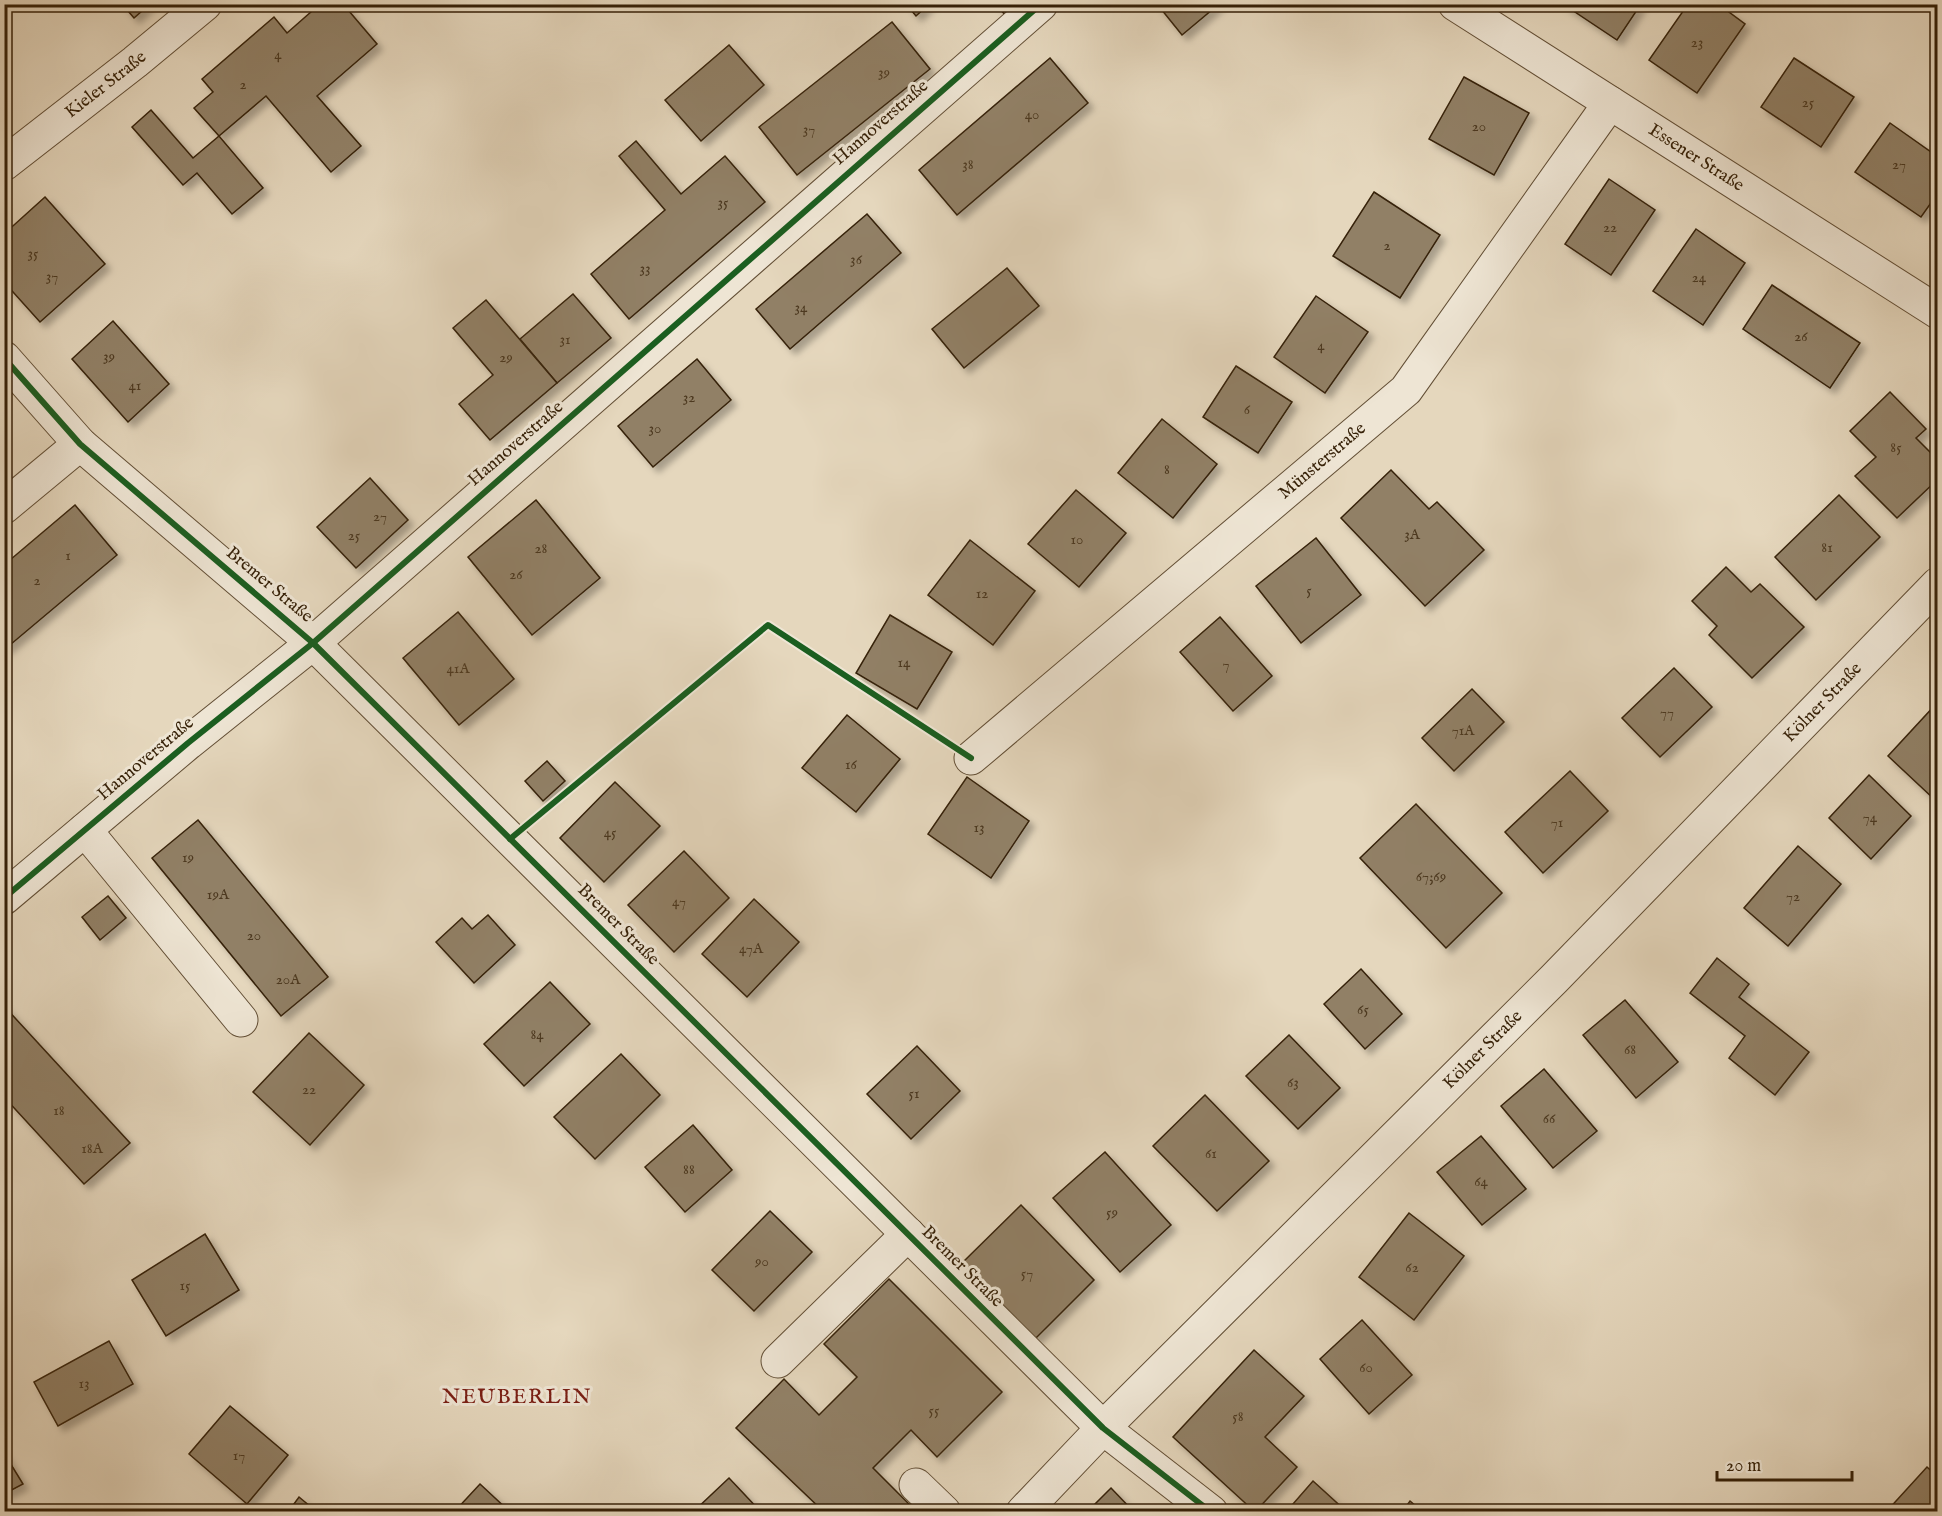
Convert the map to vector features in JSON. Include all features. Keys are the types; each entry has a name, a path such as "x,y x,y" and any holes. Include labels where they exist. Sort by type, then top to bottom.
{"street":[{"name":"Kieler Straße","path":"4,164 205,4"},
{"name":"Hannoverstraße","path":"4,898 188,743 313,643 1041,4"},
{"name":"Essener Straße","path":"1455,4 1938,312"},
{"name":"Münsterstraße","path":"971,758 1406,390 1610,103"},
{"name":"Bremer Straße","path":"4,358 80,444 313,643 1103,1428 1211,1512"},
{"path":"4,507 80,444"},
{"name":"Kölner Straße","path":"1023,1512 1103,1428 1554,979 1938,584"},
{"path":"86,830 241,1020"},
{"path":"778,1361 908,1234"},
{"path":"916,1485 944,1512"}],"building":[{"path":"122,4 150,4 134,18"},
{"path":"320,4 343,4 377,44 317,96 361,146 331,172 266,96 219,136 194,108 213,92 202,79 274,17 287,33"},
{"path":"906,4 929,4 916,16"},
{"path":"996,4 1020,4 1006,16"},
{"path":"1157,4 1219,4 1182,35"},
{"path":"1563,4 1641,4 1617,40"},
{"path":"1688,4 1718,4 1745,24 1697,93 1649,60"},
{"path":"892,22 930,69 797,175 759,127"},
{"path":"729,45 764,85 701,141 665,100"},
{"path":"1050,58 1088,103 957,215 919,170"},
{"path":"1794,58 1854,97 1821,147 1761,107"},
{"path":"1464,77 1529,113 1494,175 1429,139"},
{"path":"151,110 193,158 219,136 263,188 232,214 197,173 183,185 132,127"},
{"path":"1890,123 1938,157 1938,193 1921,217 1855,172"},
{"path":"636,141 681,194 725,156 765,202 629,319 591,274 665,210 619,156"},
{"path":"1609,179 1655,210 1611,275 1565,244"},
{"path":"1374,192 1440,235 1400,298 1333,256"},
{"path":"45,197 105,264 40,322 4,282 4,234"},
{"path":"867,214 901,253 790,349 756,309"},
{"path":"1696,229 1745,263 1703,325 1653,291"},
{"path":"1007,268 1039,306 964,368 932,329"},
{"path":"1772,285 1860,343 1830,388 1743,329"},
{"path":"573,294 611,338 557,383 520,339"},
{"path":"1316,296 1368,332 1325,393 1274,357"},
{"path":"486,300 557,383 490,440 459,404 493,375 453,328"},
{"path":"113,321 169,384 128,422 72,359"},
{"path":"697,359 731,400 653,467 618,426"},
{"path":"1236,366 1292,402 1258,453 1203,417"},
{"path":"1890,392 1926,429 1916,438 1938,460 1938,479 1897,518 1855,476 1876,457 1850,431"},
{"path":"1162,419 1217,464 1173,518 1118,473"},
{"path":"1391,470 1429,509 1437,502 1484,550 1425,606 1341,518"},
{"path":"370,478 408,520 356,568 317,527"},
{"path":"1076,490 1126,533 1079,587 1028,544"},
{"path":"1839,495 1880,537 1816,600 1775,557"},
{"path":"536,500 600,578 532,635 468,557"},
{"path":"75,505 117,555 4,650 4,565"},
{"path":"1316,538 1361,595 1301,643 1256,586"},
{"path":"970,540 1035,591 993,645 928,595"},
{"path":"1726,567 1751,592 1760,584 1804,627 1752,678 1709,635 1717,626 1692,601"},
{"path":"458,612 514,679 459,725 403,658"},
{"path":"890,615 952,652 917,709 856,673"},
{"path":"1220,617 1272,676 1233,711 1180,652"},
{"path":"1674,668 1712,707 1660,757 1622,718"},
{"path":"1472,689 1504,722 1454,771 1422,738"},
{"path":"1937,703 1938,797 1935,800 1888,756"},
{"path":"847,715 900,759 856,812 802,768"},
{"path":"547,761 565,781 543,801 525,781"},
{"path":"1570,771 1608,811 1543,873 1505,832"},
{"path":"1869,775 1911,816 1871,859 1829,818"},
{"path":"967,777 1029,821 991,878 928,834"},
{"path":"615,782 660,826 604,882 560,838"},
{"path":"1416,804 1502,893 1446,948 1360,858"},
{"path":"198,820 328,977 281,1016 152,858"},
{"path":"1798,846 1841,884 1788,946 1744,908"},
{"path":"684,851 729,898 674,952 628,905"},
{"path":"108,896 126,918 100,940 82,917"},
{"path":"754,899 799,942 747,997 702,954"},
{"path":"488,915 515,945 474,983 436,942 462,918 472,929"},
{"path":"1717,958 1749,984 1739,997 1809,1052 1775,1095 1729,1058 1745,1036 1690,993"},
{"path":"1361,969 1402,1014 1365,1049 1324,1004"},
{"path":"550,982 590,1024 524,1086 484,1044"},
{"path":"1625,1000 1678,1062 1636,1098 1583,1035"},
{"path":"4,1006 130,1143 84,1184 4,1097"},
{"path":"309,1033 364,1085 310,1145 253,1092"},
{"path":"1289,1035 1340,1088 1298,1129 1246,1076"},
{"path":"917,1046 960,1091 911,1139 867,1094"},
{"path":"621,1054 660,1095 595,1159 554,1117"},
{"path":"1544,1069 1597,1131 1553,1168 1501,1106"},
{"path":"1205,1095 1269,1161 1217,1211 1153,1146"},
{"path":"693,1125 732,1170 685,1212 645,1167"},
{"path":"1481,1136 1526,1189 1482,1225 1437,1172"},
{"path":"1105,1152 1171,1225 1120,1272 1053,1198"},
{"path":"1021,1205 1094,1280 1034,1340 960,1265"},
{"path":"770,1211 812,1252 754,1311 712,1270"},
{"path":"1409,1213 1464,1256 1414,1320 1359,1277"},
{"path":"205,1234 239,1290 166,1336 132,1280"},
{"path":"889,1279 1002,1392 937,1457 911,1430 873,1468 913,1508 910,1512 824,1512 736,1428 784,1379 819,1415 857,1377 824,1344"},
{"path":"1362,1320 1412,1375 1369,1414 1320,1359"},
{"path":"109,1341 133,1384 58,1426 34,1382"},
{"path":"1254,1350 1304,1396 1265,1437 1297,1467 1255,1512 1173,1437"},
{"path":"230,1406 288,1455 247,1504 189,1454"},
{"path":"4,1453 23,1484 4,1494"},
{"path":"1927,1467 1938,1477 1938,1512 1886,1512"},
{"path":"729,1478 761,1512 693,1512"},
{"path":"1313,1481 1347,1512 1286,1512"},
{"path":"480,1484 510,1512 454,1512"},
{"path":"1111,1488 1134,1512 1087,1512"},
{"path":"299,1497 317,1512 288,1512"},
{"path":"1410,1501 1423,1512 1402,1512"}],"cycle path":[{"path":"4,898 188,743 313,643 1041,4"},
{"path":"4,358 80,444 313,643 1103,1428 1211,1512"},
{"path":"510,839 768,625 971,758"}],"district":[{"name":"NEUBERLIN","path":"517,1397"}]}
